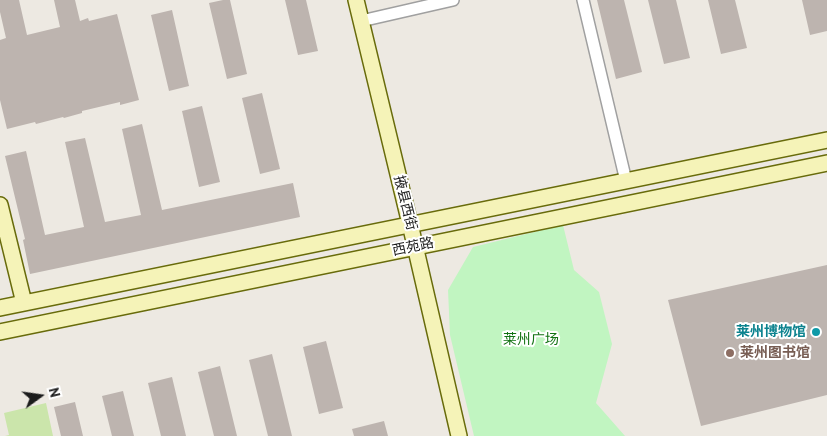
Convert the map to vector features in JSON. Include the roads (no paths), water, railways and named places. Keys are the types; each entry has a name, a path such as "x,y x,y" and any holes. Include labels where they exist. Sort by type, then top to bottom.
{"main road":[{"name":"掖县西街","path":"356,0 416,247 459,436"},
{"name":"西苑路","path":"0,308 827,140"},
{"name":"西苑路","path":"0,332 827,163"},
{"path":"0,206 24,303"}],"street":[{"path":"361,21 401,6 453,0"},
{"path":"583,0 626,181"}],"place":[{"name":"莱州博物馆","path":"816,332"},
{"name":"莱州图书馆","path":"730,353"}],"park label":[{"name":"莱州广场","path":"531,340"}]}
